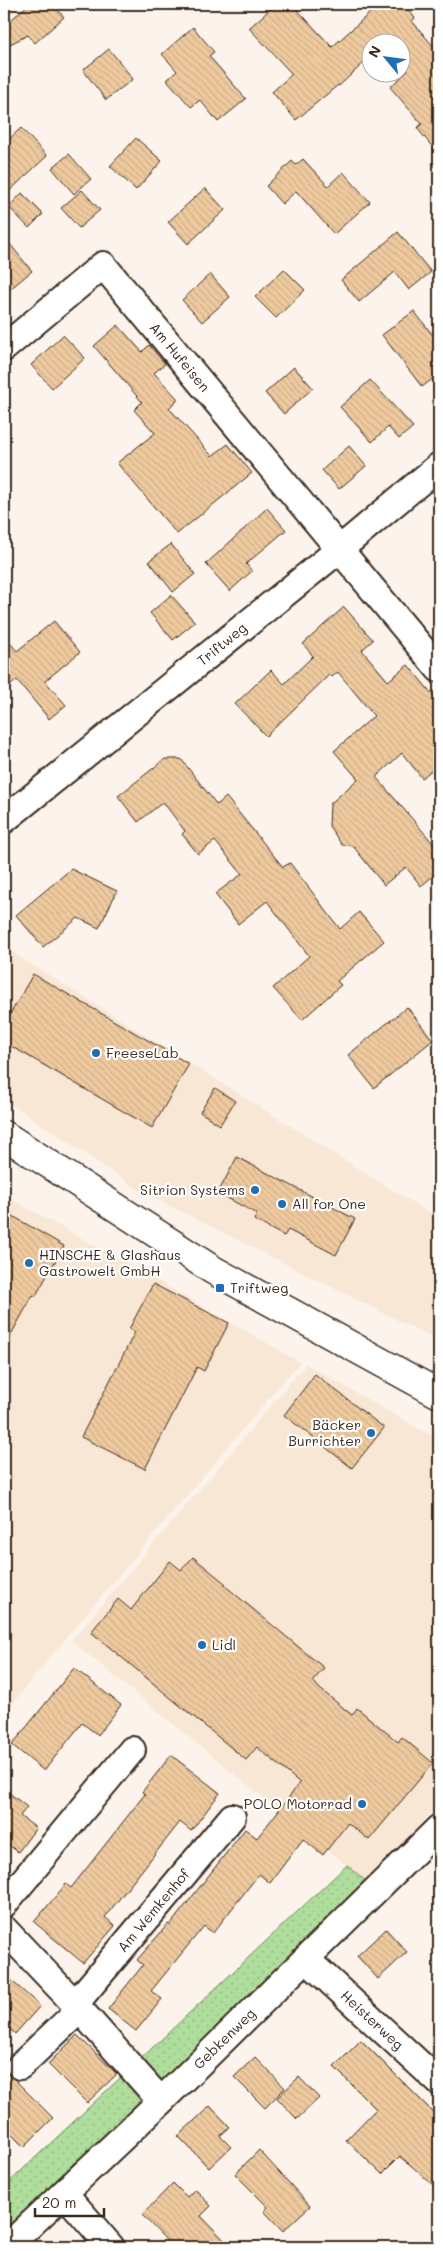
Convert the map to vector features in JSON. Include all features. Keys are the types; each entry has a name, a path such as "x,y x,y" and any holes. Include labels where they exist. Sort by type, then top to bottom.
{"street":[{"name":"Am Hufeisen","path":"4,348 103,265 340,549"},
{"name":"Triftweg","path":"8,808 340,549 439,466"},
{"path":"340,549 439,669"},
{"path":"4,1135 213,1270 439,1394"},
{"path":"4,1904 132,1750"},
{"name":"Am Wemkenhof","path":"20,2066 78,2006 232,1817"},
{"name":"Gebkenweg","path":"7,2247 161,2101 439,1828"},
{"path":"4,1929 78,2006 161,2101"},
{"name":"Heisterweg","path":"306,1959 439,2082"},
{"path":"64,2193 111,2247"}],"shaded area":[{"path":"4,947 439,1219 439,1341 142,1192 4,1099"},
{"path":"4,1195 300,1362 4,1714"},
{"path":"306,1364 439,1440 439,1804 367,1882 71,1641"}],"green space":[{"path":"347,1865 367,1882 4,2236 4,2187"}],"building":[{"path":"29,4 52,4 64,17 35,43 28,35 4,47 4,26"},
{"path":"276,4 292,4 332,47 380,4 402,4 415,18 412,21 439,53 439,155 417,128 422,124 390,87 396,82 410,82 410,32 360,32 360,66 339,86 296,120 272,92 292,74 249,28"},
{"path":"193,27 214,52 209,56 246,99 218,122 200,100 191,107 167,80 177,71 162,54"},
{"path":"109,49 133,79 106,100 83,70"},
{"path":"21,128 47,156 4,196 4,144"},
{"path":"136,138 162,161 136,190 110,166"},
{"path":"69,154 91,179 74,194 52,168"},
{"path":"303,159 328,186 343,172 370,202 334,234 296,191 282,204 266,186 292,161 296,165"},
{"path":"205,188 225,210 188,244 168,222"},
{"path":"82,190 100,210 79,228 61,208"},
{"path":"22,193 43,214 29,228 9,207"},
{"path":"398,232 431,272 409,290 395,272 359,302 341,280"},
{"path":"4,237 32,271 4,294"},
{"path":"284,269 305,290 276,318 255,297"},
{"path":"210,274 230,297 202,322 182,300"},
{"path":"414,311 439,343 439,374 422,387 382,335"},
{"path":"118,325 142,352 149,345 165,364 154,373 178,399 169,408 212,456 228,444 252,473 177,534 117,463 155,433 134,410 142,402 94,346"},
{"path":"63,335 85,358 52,388 31,365"},
{"path":"294,367 313,388 284,414 265,393"},
{"path":"370,380 413,427 399,439 388,427 372,442 340,407"},
{"path":"349,446 366,466 339,489 322,470"},
{"path":"267,508 286,530 246,564 252,571 230,591 206,564"},
{"path":"171,544 195,574 173,592 149,561"},
{"path":"171,595 195,622 173,640 150,613"},
{"path":"344,607 373,640 362,650 388,681 408,665 439,702 439,764 422,778 402,753 376,777 439,850 439,871 421,886 406,867 384,885 353,846 342,845 329,826 330,804 358,779 334,751 374,716 338,672 332,677 330,674 266,736 235,704 271,670 284,684 313,656 303,644"},
{"path":"54,621 80,652 45,681 66,705 49,719 17,680 4,691 4,636 17,651"},
{"path":"165,759 181,759 217,805 226,797 283,867 290,863 340,929 359,912 384,941 337,981 341,985 302,1020 273,988 309,956 267,901 238,924 215,894 242,874 215,841 198,854 182,834 185,831 163,802 138,822 118,796"},
{"path":"71,869 117,891 99,928 78,918 43,947 16,915"},
{"name":"FreeseLab","path":"33,974 189,1064 152,1128 4,1042 4,1025"},
{"path":"407,1007 433,1040 374,1088 348,1055"},
{"path":"215,1088 235,1101 220,1125 200,1112"},
{"name":"All for One","path":"237,1157 355,1219 336,1255 288,1230 284,1236 254,1220 257,1214 218,1193"},
{"name":"HINSCHE & Glashaus Gastrowelt GmbH","path":"4,1211 64,1246 35,1297 33,1295 4,1347"},
{"path":"153,1284 229,1323 204,1371 197,1367 145,1469 81,1437 135,1332 129,1329"},
{"path":"315,1374 384,1428 352,1468 284,1415"},
{"path":"193,1557 324,1668 313,1681 320,1689 352,1715 357,1708 398,1742 402,1737 433,1763 369,1840 348,1823 323,1855 303,1839 270,1883 259,1874 213,1933 204,1926 151,1991 162,1999 136,2031 108,2009 143,1965 137,1960 168,1924 170,1925 245,1829 257,1838 300,1783 257,1747 246,1760 91,1632 118,1599 131,1610 170,1561 181,1570"},
{"path":"74,1668 121,1705 98,1735 82,1723 44,1771 12,1745"},
{"path":"171,1755 220,1793 191,1831 180,1822 105,1917 115,1926 83,1963 34,1922 66,1884 71,1888 145,1794 142,1792"},
{"path":"4,1789 27,1807 20,1816 36,1828 18,1852 4,1841"},
{"path":"386,1929 407,1952 378,1979 357,1956"},
{"path":"4,1974 40,2006 15,2034 4,2023"},
{"path":"77,2035 117,2074 87,2103 48,2064"},
{"path":"361,2040 439,2118 439,2190 400,2156 382,2174 346,2140 376,2109 334,2067"},
{"path":"255,2057 285,2088 265,2108 234,2077"},
{"path":"4,2069 53,2118 24,2147 4,2127"},
{"path":"299,2077 319,2098 297,2119 277,2098"},
{"path":"210,2106 230,2127 220,2136 231,2147 209,2168 178,2136"},
{"path":"259,2150 310,2206 283,2231 264,2211 268,2207 235,2174"},
{"path":"173,2183 187,2197 195,2189 211,2206 201,2216 231,2247 173,2247 142,2215"}],"place":[{"name":"FreeseLab","path":"96,1053"},
{"name":"Sitrion Systems","path":"255,1190"},
{"name":"All for One","path":"282,1204"},
{"name":"HINSCHE & Glashaus Gastrowelt GmbH","path":"29,1263"},
{"name":"Triftweg","path":"220,1288"},
{"name":"Bäcker Burrichter","path":"371,1433"},
{"name":"Lidl","path":"202,1645"},
{"name":"POLO Motorrad","path":"362,1804"}]}
